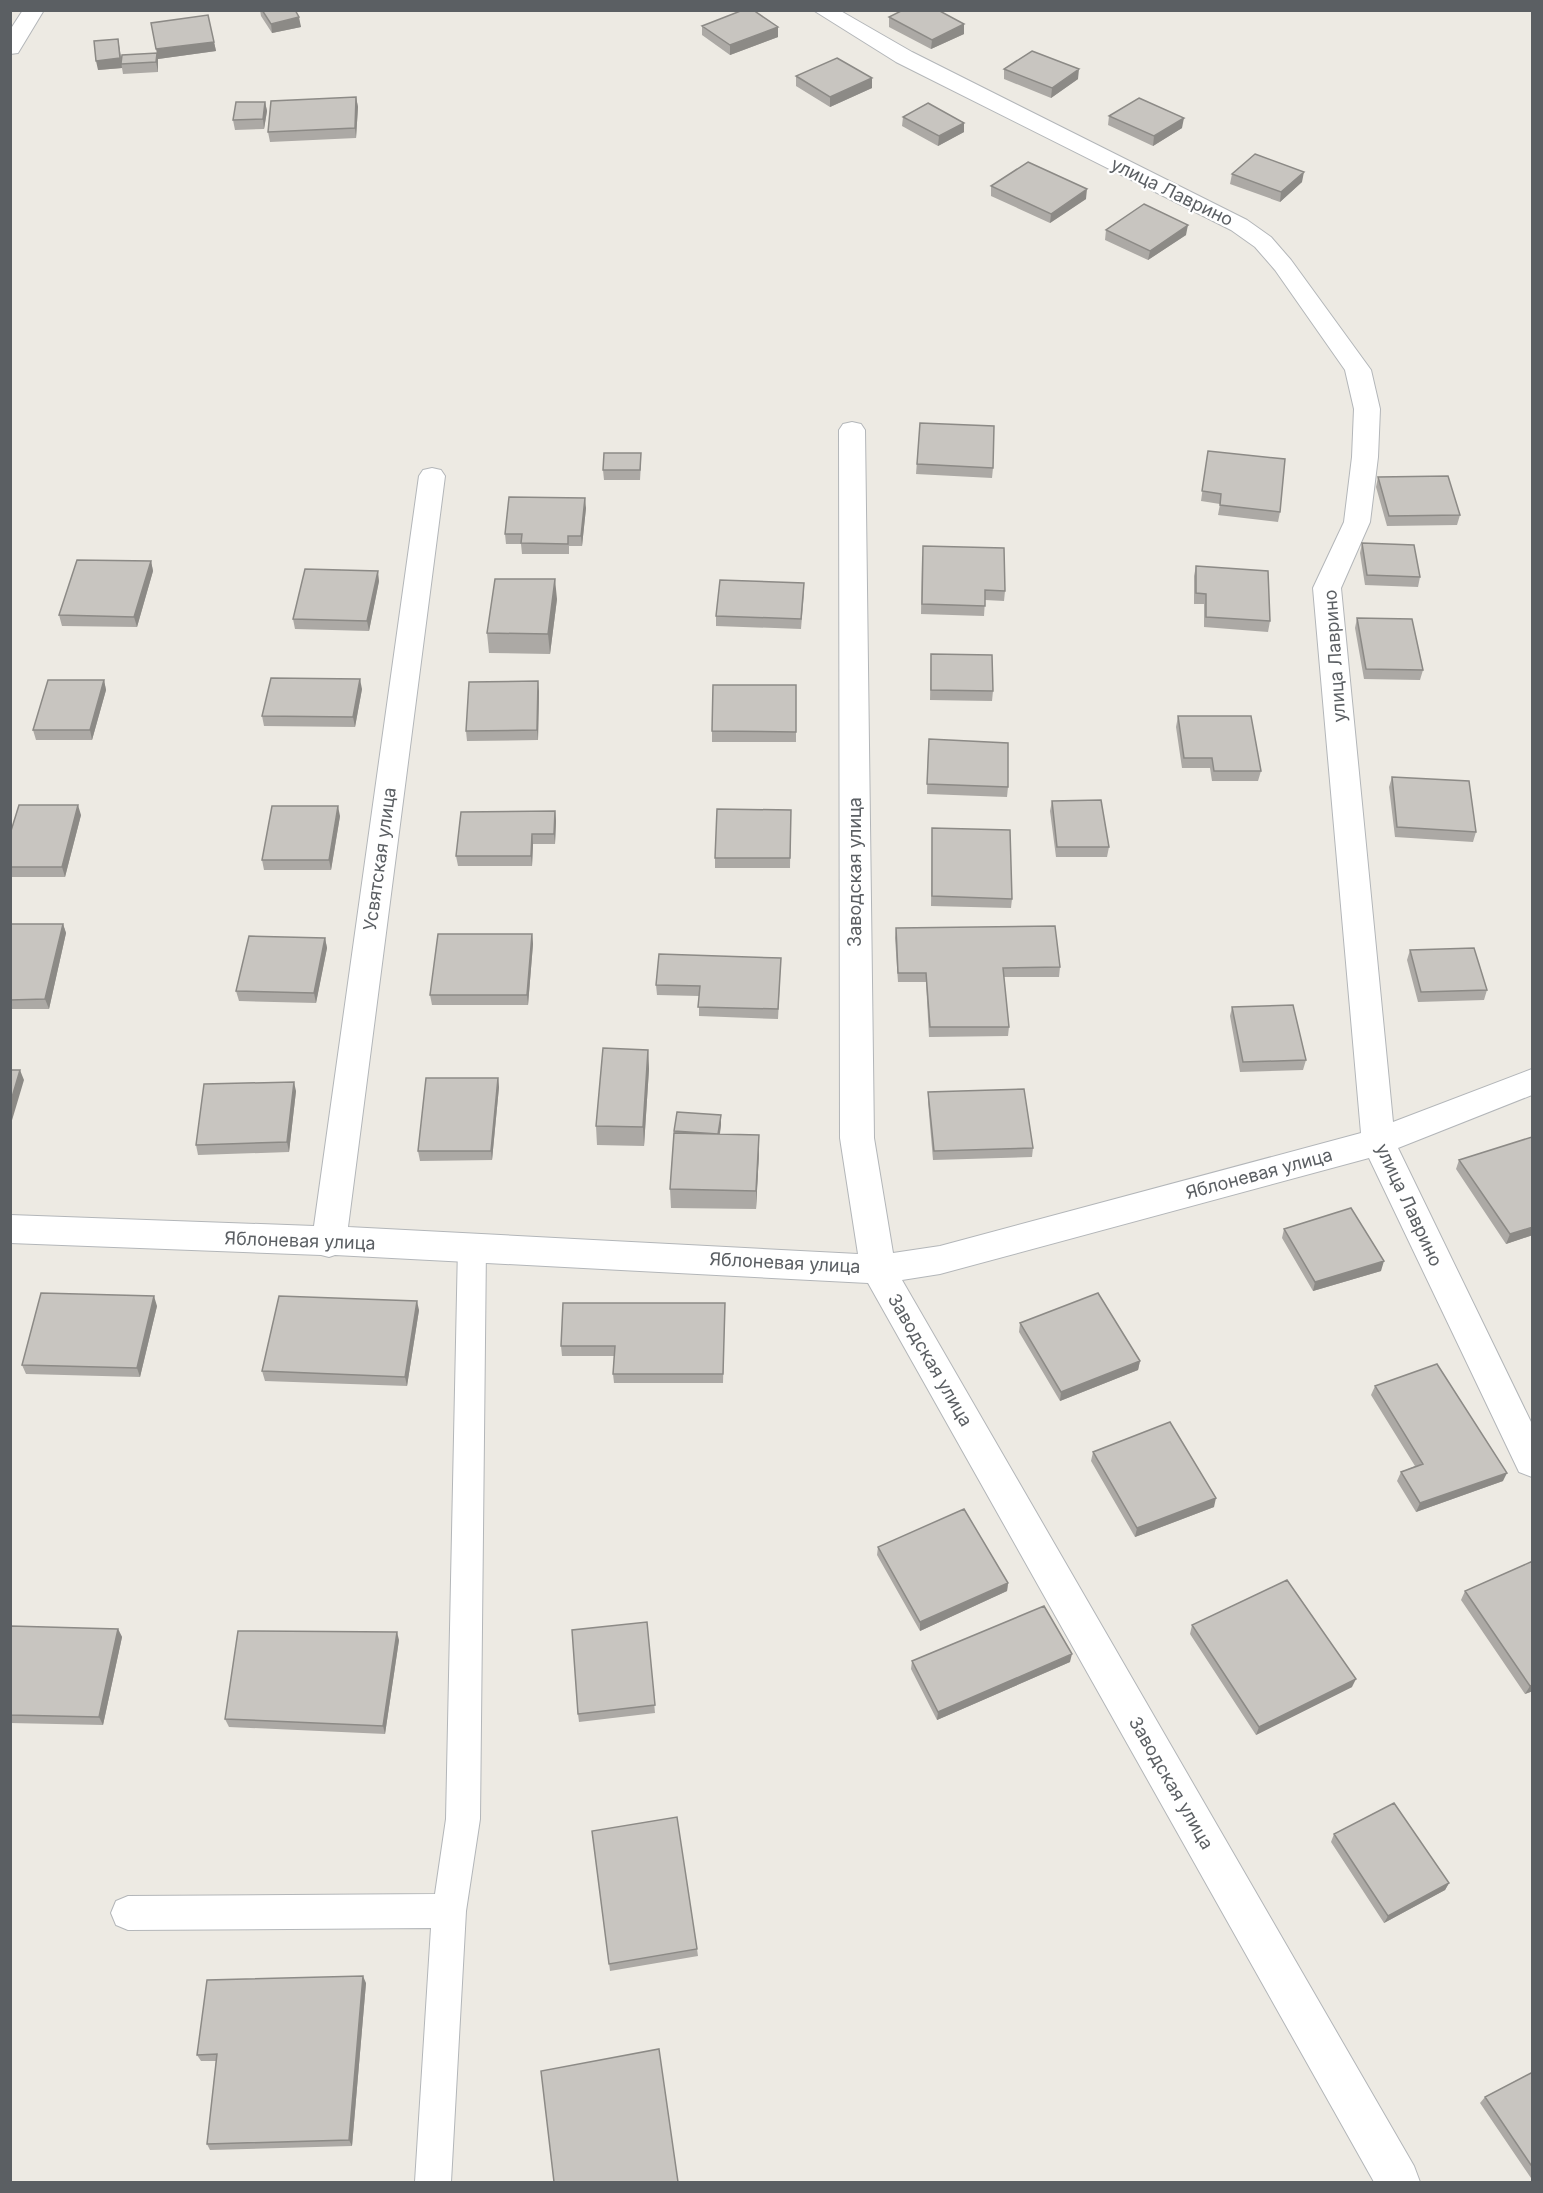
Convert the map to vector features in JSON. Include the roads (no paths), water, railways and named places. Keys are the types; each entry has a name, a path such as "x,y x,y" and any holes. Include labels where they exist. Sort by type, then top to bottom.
{"street":[{"path":"10,48 34,10"},
{"name":"улица Лаврино","path":"823,10 904,57 1239,225 1263,242 1283,265 1358,370 1367,410 1365,457 1357,522 1327,588 1378,1142 1533,1461"},
{"name":"Заводская улица","path":"852,429 856,1138 878,1269 1398,2182"},
{"name":"Усвятская улица","path":"329,1243 432,476"},
{"name":"Яблоневая улица","path":"10,1229 329,1243 472,1246 878,1269 940,1260 1378,1142 1533,1082"}],"lane":[{"path":"433,2182 449,1911 464,1819 472,1246"},
{"path":"128,1913 449,1911"}]}
